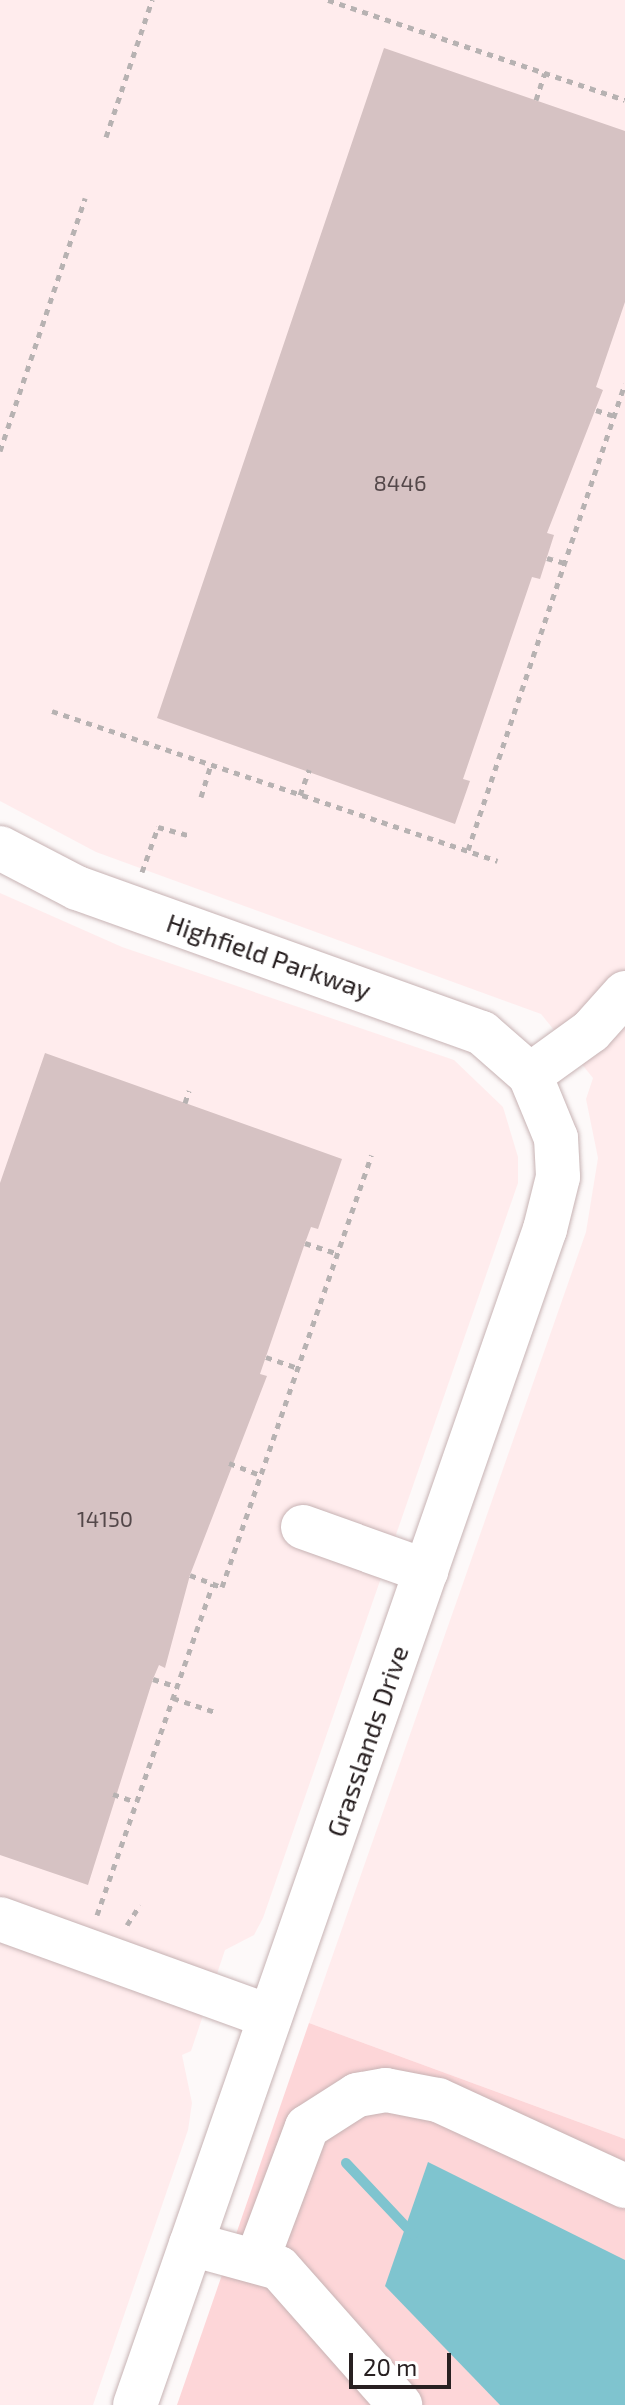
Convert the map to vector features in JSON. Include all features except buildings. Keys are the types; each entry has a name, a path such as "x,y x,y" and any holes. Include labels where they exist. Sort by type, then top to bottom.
{"street":[{"name":"Highfield Parkway","path":"0,848 77,888 464,1025 500,1045 530,1075"},
{"path":"530,1075 591,1031 625,993"},
{"name":"Grasslands Drive","path":"135,2405 553,1202 556,1138 530,1075"},
{"path":"303,1527 426,1571"},
{"path":"0,1919 270,2017"},
{"path":"257,2260 307,2127 357,2095 399,2091 438,2100 625,2186"},
{"path":"191,2244 257,2260 300,2286 400,2405"}],"path":[{"path":"106,137 152,0"},
{"path":"328,0 625,100"},
{"path":"536,100 545,73"},
{"path":"0,451 85,198"},
{"path":"468,850 625,384"},
{"path":"596,410 614,416"},
{"path":"547,558 564,563"},
{"path":"52,711 497,861"},
{"path":"201,797 211,764"},
{"path":"300,795 309,770"},
{"path":"142,874 158,827 191,836"},
{"path":"185,1103 189,1091"},
{"path":"190,1575 222,1587 372,1155"},
{"path":"305,1243 338,1254"},
{"path":"266,1357 298,1368"},
{"path":"229,1463 261,1475"},
{"path":"109,1921 96,1917 213,1584"},
{"path":"153,1679 177,1687"},
{"path":"173,1698 215,1712"},
{"path":"113,1794 136,1802"},
{"path":"121,1924 134,1921 140,1905"}],"shaded area":[{"path":"0,0 625,0 625,2139 309,2023 586,1232 598,1158 586,1099 593,1078 541,1014 96,852 0,801"},
{"path":"0,893 122,947 454,1060 503,1107 518,1157 518,1183 263,1918 254,1935 225,1950 191,2051 182,2055 192,2103 188,2130 93,2405 0,2405"},
{"path":"309,2023 625,2139 625,2405 177,2405"}],"water":[{"path":"428,2162 625,2260 625,2405 500,2405 385,2286"}],"waterway":[{"path":"346,2163 413,2234"}]}
